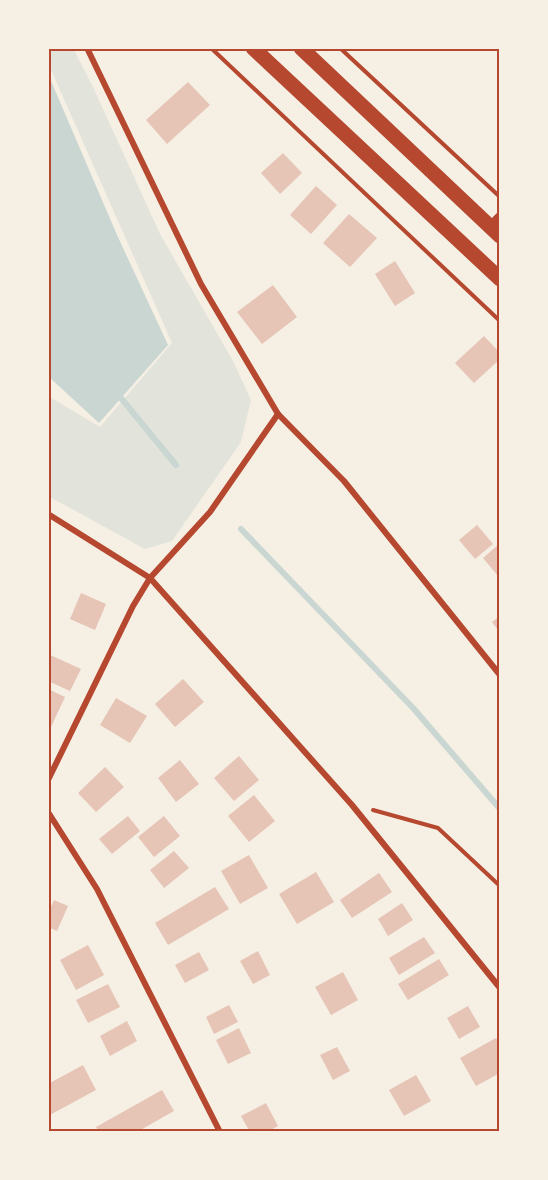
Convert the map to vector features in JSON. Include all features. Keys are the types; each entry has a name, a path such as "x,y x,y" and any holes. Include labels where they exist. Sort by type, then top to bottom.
{"main road":[{"path":"253,48 500,279"},
{"path":"301,48 496,227"}],"street":[{"path":"87,48 201,284 278,414 344,481 500,675"},
{"path":"48,780 133,606 150,578 210,512 278,414"},
{"path":"48,514 150,578 352,805 500,988"},
{"path":"48,812 97,889 219,1132"}],"path":[{"path":"211,48 500,321"},
{"path":"340,48 500,197"},
{"path":"352,805 438,828 500,885"}],"shaded area":[{"path":"48,48 73,48 160,234 233,361 251,400 241,442 172,541 145,549 48,496 48,396 100,427 172,343 48,63"},
{"path":"48,74 117,235 168,345 99,423 48,376"}],"building":[{"path":"188,82 210,105 167,144 146,120"},
{"path":"283,153 302,173 280,194 261,173"},
{"path":"316,186 337,205 311,234 290,215"},
{"path":"349,214 377,238 350,267 323,243"},
{"path":"395,261 415,293 395,306 375,274"},
{"path":"273,285 297,317 262,344 237,312"},
{"path":"484,336 500,353 500,359 474,383 455,363"},
{"path":"477,525 493,544 475,559 459,540"},
{"path":"498,545 500,547 500,573 498,576 483,558"},
{"path":"81,593 106,604 95,630 70,619"},
{"path":"500,616 500,633 492,622"},
{"path":"48,654 81,669 70,691 48,681"},
{"path":"183,679 204,702 175,727 155,704"},
{"path":"48,689 65,697 50,729 48,728"},
{"path":"116,698 147,716 130,743 100,725"},
{"path":"239,756 259,780 234,801 214,778"},
{"path":"180,760 199,784 176,802 158,778"},
{"path":"105,767 124,787 96,812 78,793"},
{"path":"254,795 275,821 249,842 228,816"},
{"path":"128,816 140,831 112,854 99,839"},
{"path":"164,816 180,836 154,857 138,837"},
{"path":"174,851 189,868 164,888 150,870"},
{"path":"249,855 268,888 240,904 221,871"},
{"path":"316,872 334,902 297,924 279,894"},
{"path":"379,873 392,892 352,918 340,900"},
{"path":"215,887 229,909 168,945 155,923"},
{"path":"54,900 68,906 57,931 48,927 48,913"},
{"path":"402,903 413,920 388,936 378,919"},
{"path":"424,937 435,953 399,975 389,958"},
{"path":"88,945 104,975 76,990 60,960"},
{"path":"258,951 270,975 253,984 240,961"},
{"path":"199,952 209,970 185,983 175,965"},
{"path":"439,959 449,975 408,1000 398,984"},
{"path":"343,972 358,1000 331,1015 315,987"},
{"path":"108,984 120,1007 88,1023 76,1000"},
{"path":"229,1005 238,1022 214,1034 206,1017"},
{"path":"468,1006 480,1027 459,1039 447,1018"},
{"path":"127,1021 137,1041 110,1056 100,1036"},
{"path":"239,1028 251,1053 228,1064 216,1040"},
{"path":"496,1038 500,1045 500,1073 476,1086 460,1058"},
{"path":"337,1047 350,1071 333,1080 320,1055"},
{"path":"83,1065 96,1090 48,1116 48,1084"},
{"path":"416,1075 431,1101 404,1116 389,1090"},
{"path":"162,1090 174,1111 137,1132 99,1132 96,1127"},
{"path":"266,1103 278,1126 267,1132 250,1132 241,1116"}],"waterway":[{"path":"121,398 176,465"},
{"path":"241,529 414,709 500,809"}]}
